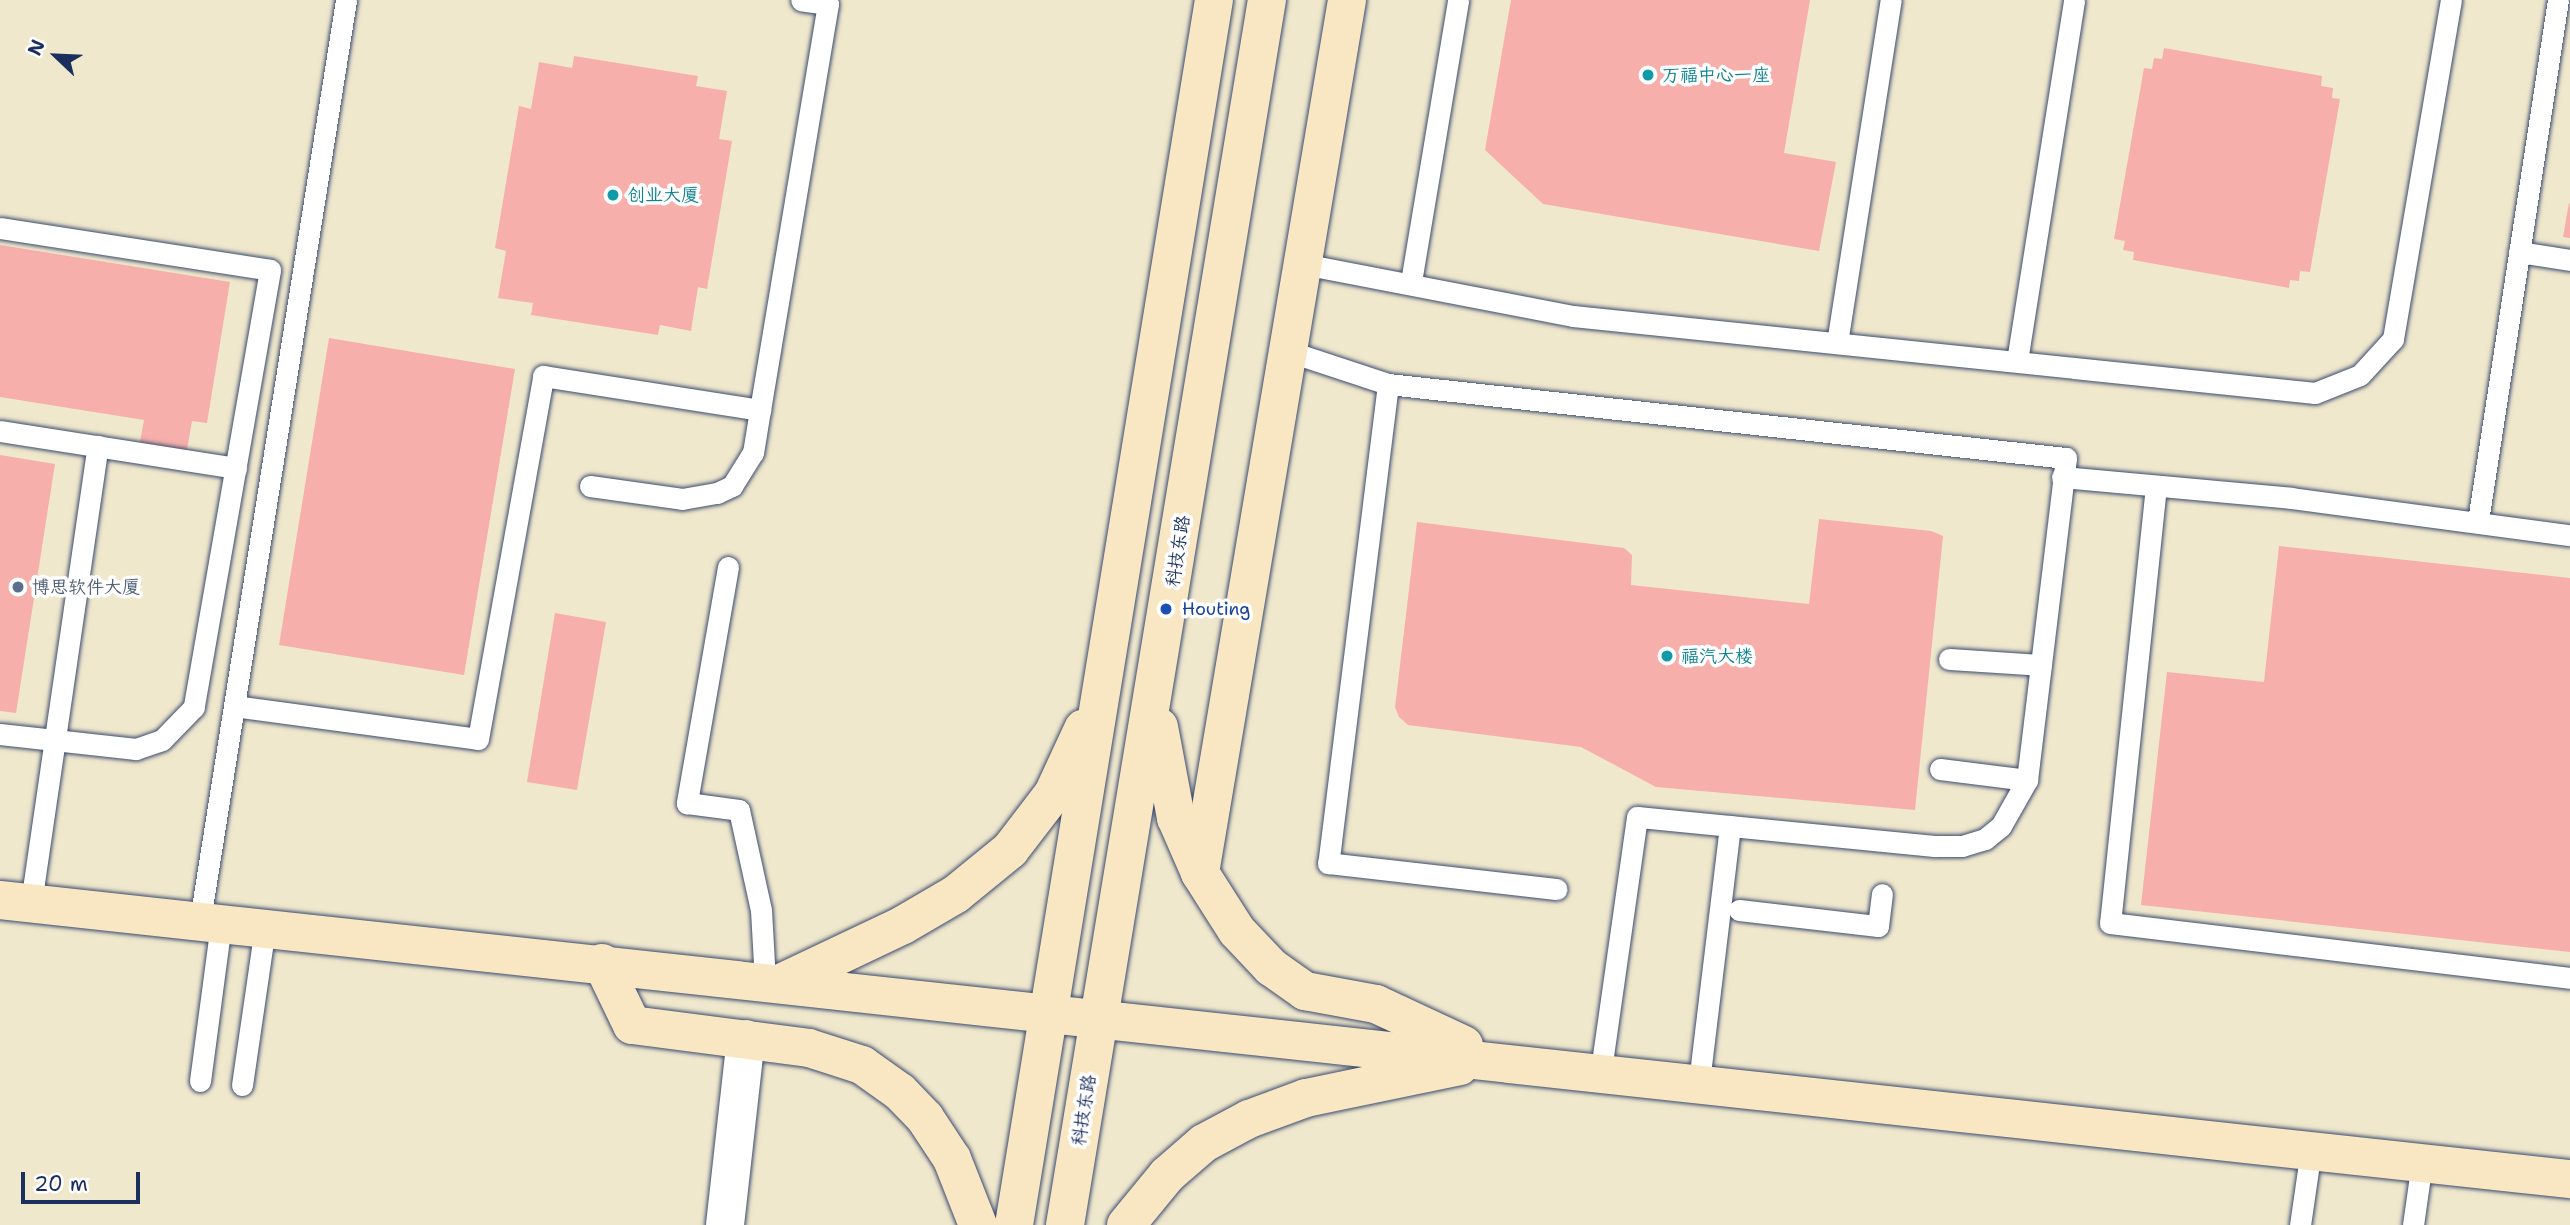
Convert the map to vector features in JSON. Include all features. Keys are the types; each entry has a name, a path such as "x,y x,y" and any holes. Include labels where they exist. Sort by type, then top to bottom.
{"main road":[{"path":"1014,1225 1214,0"},
{"name":"科技东路","path":"1066,1225 1268,0"},
{"path":"1200,873 1347,0"},
{"path":"773,982 946,900 1010,850 1053,793 1103,686"},
{"path":"1155,692 1176,818 1200,873 1237,931 1271,967 1305,991 1376,1004 1495,1059"},
{"path":"16,901 1100,1016 2570,1179"},
{"path":"602,963 632,1025 809,1048 862,1065 900,1092 925,1118 952,1159 978,1225"},
{"path":"1126,1225 1167,1175 1204,1143 1249,1119 1306,1098 1495,1059"}],"street":[{"path":"725,1225 746,1040"}],"lane":[{"path":"200,1081 211,921 234,706 346,0"},
{"path":"590,486 682,499 717,493 732,486 753,453 828,5 801,0"},
{"path":"1411,282 1458,0"},
{"path":"1837,343 1891,0"},
{"path":"2017,361 2074,0"},
{"path":"1303,264 1411,282 1573,316 2017,361 2291,393 2315,393 2360,375 2393,339 2400,318 2451,0"},
{"path":"2478,521 2558,0"},
{"path":"0,228 270,270 194,707 162,740 136,749 0,734"},
{"path":"2519,252 2570,260"},
{"path":"1288,351 1388,384 2066,458 2027,780 2001,826 1962,846 1637,817 1601,1072"},
{"path":"234,706 478,739 543,376 760,410"},
{"path":"1388,384 1328,863 1557,889"},
{"path":"0,430 236,468"},
{"path":"16,901 55,741 98,446"},
{"path":"2062,477 2478,521 2570,535"},
{"path":"2156,486 2110,923 2570,978"},
{"path":"728,567 687,803 739,810 761,910 773,982"},
{"path":"1949,659 2040,665"},
{"path":"1940,769 2027,780"},
{"path":"1699,1082 1730,826"},
{"path":"1739,910 1878,926 1882,894"},
{"path":"242,1085 265,927"},
{"path":"2300,1225 2311,1150"},
{"path":"2413,1225 2421,1162"}],"building":[{"name":"万福中心一座","path":"1511,0 1810,0 1784,153 1836,162 1819,251 1543,204 1485,150"},
{"path":"2164,48 2322,76 2321,86 2333,88 2332,98 2340,99 2310,272 2300,271 2299,281 2290,280 2289,288 2133,260 2134,252 2123,250 2125,241 2114,239 2144,68 2152,69 2154,58 2162,59"},
{"name":"创业大厦","path":"574,56 698,76 696,86 727,91 719,139 732,141 707,289 698,287 691,331 660,325 658,335 531,315 533,303 498,298 506,251 495,248 519,106 531,109 539,62 572,68"},
{"path":"2570,204 2570,238 2563,237"},
{"path":"0,245 230,282 207,423 192,421 187,450 140,442 144,420 0,397"},
{"path":"329,338 515,369 464,675 279,645"},
{"name":"博思软件大厦","path":"0,455 55,464 16,713 0,711"},
{"name":"福汽大楼","path":"1819,519 1931,531 1943,536 1915,810 1656,787 1581,747 1408,725 1399,717 1395,707 1417,522 1624,548 1632,555 1631,585 1809,604"},
{"path":"2279,546 2570,578 2570,952 2141,905 2167,672 2264,682"},
{"path":"555,613 606,622 577,790 527,782"}],"place":[{"name":"万福中心一座","path":"1648,75"},
{"name":"创业大厦","path":"613,195"},
{"name":"博思软件大厦","path":"18,587"},
{"name":"Houting","path":"1166,609"},
{"name":"福汽大楼","path":"1667,656"}]}
